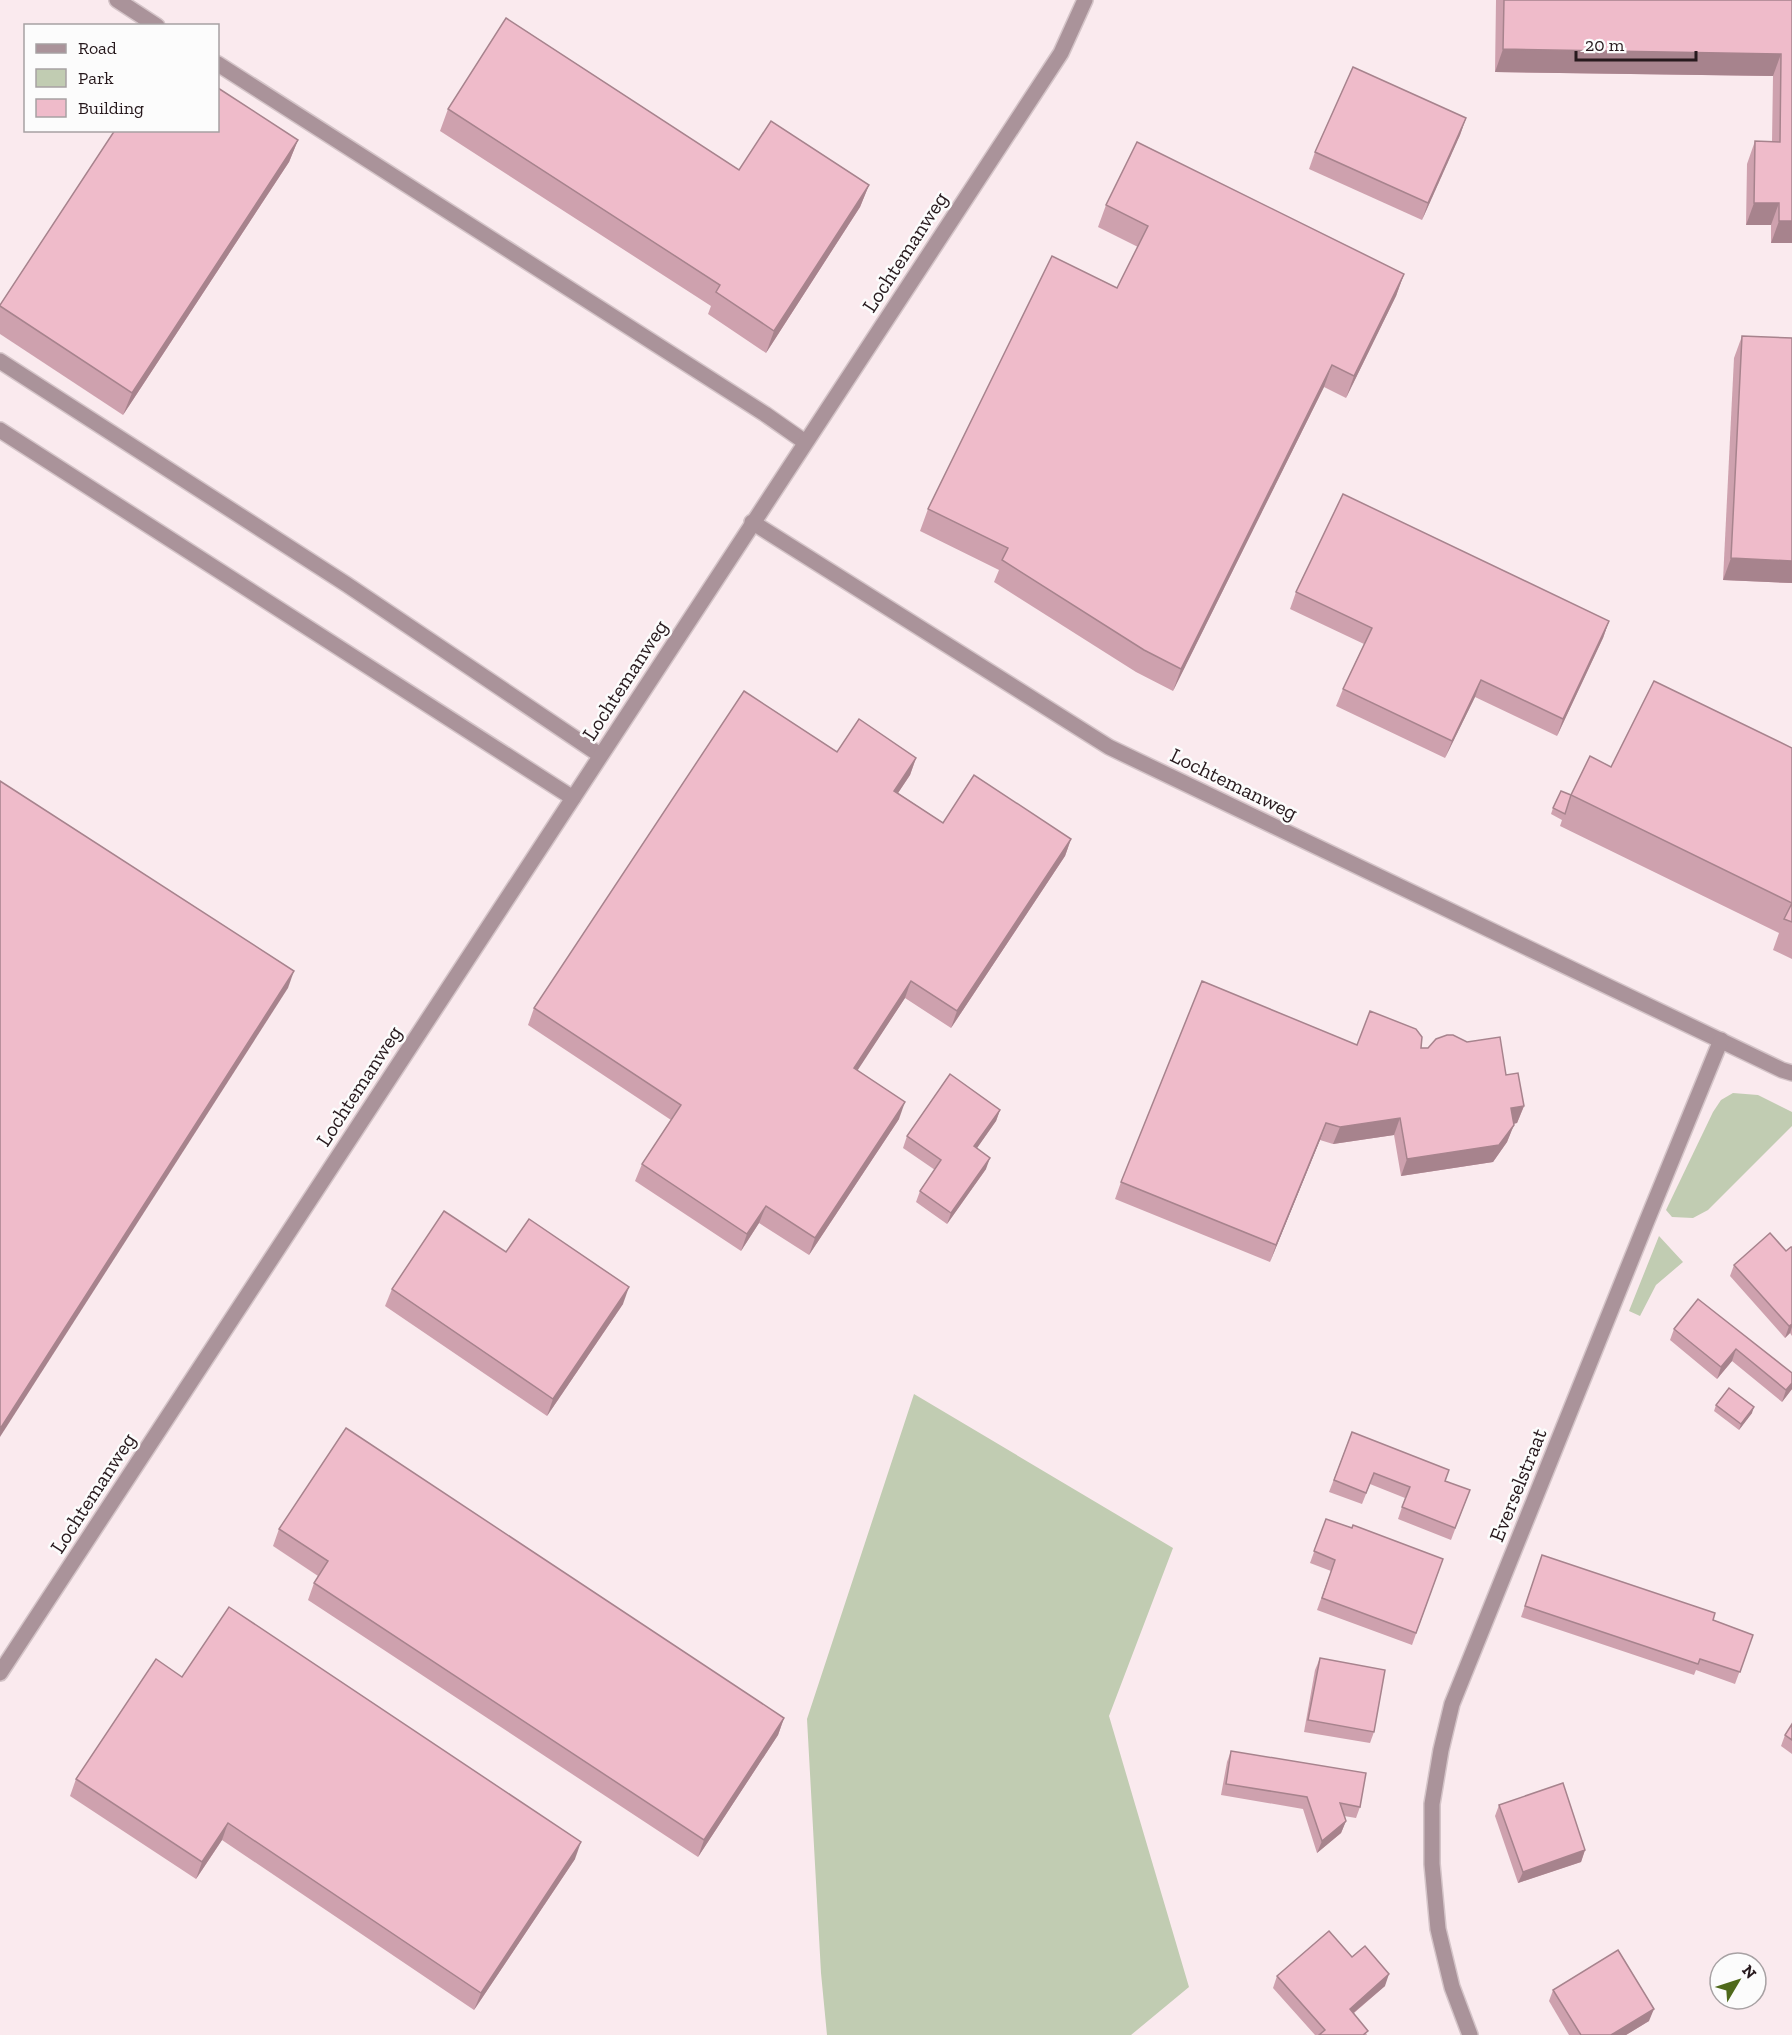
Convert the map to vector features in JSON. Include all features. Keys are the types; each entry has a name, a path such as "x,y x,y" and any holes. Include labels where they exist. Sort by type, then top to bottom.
{"street":[{"path":"117,0 154,24"},
{"name":"Lochtemanweg","path":"0,1673 1061,53 1085,0"},
{"path":"219,65 765,414 805,442"},
{"path":"0,361 346,585 600,755"},
{"path":"0,430 573,798"},
{"name":"Lochtemanweg","path":"752,522 1109,747 1721,1041"},
{"path":"1721,1041 1792,1073"},
{"name":"Everselstraat","path":"1470,2035 1452,1987 1438,1929 1432,1864 1432,1804 1452,1704 1721,1041"}],"green space":[{"path":"1733,1093 1758,1095 1792,1112 1792,1126 1708,1210 1693,1218 1672,1217 1666,1210 1713,1112 1721,1100"},
{"path":"1659,1236 1683,1262 1656,1285 1640,1316 1629,1311"},
{"path":"914,1394 1173,1548 1109,1716 1189,1987 1131,2035 827,2035 821,1973 807,1719"}],"building":[{"path":"1504,0 1792,0 1792,221 1779,221 1779,203 1754,203 1755,141 1780,142 1781,54 1503,49"},
{"path":"506,18 739,170 771,121 869,185 774,331 716,292 720,285 448,109"},
{"path":"1353,67 1466,118 1428,203 1315,152"},
{"path":"219,89 298,140 132,393 0,305 114,132 219,132"},
{"path":"1137,142 1404,274 1354,376 1332,365 1181,669 1144,650 1002,560 1008,548 928,509 1052,256 1117,288 1148,226 1106,205"},
{"path":"1742,336 1792,338 1792,561 1731,558"},
{"path":"1343,494 1609,621 1563,719 1481,680 1452,741 1343,689 1372,628 1296,592"},
{"path":"1654,681 1792,748 1792,903 1571,795 1590,756 1611,767"},
{"path":"744,691 837,752 859,719 916,758 894,791 943,823 974,775 1071,839 957,1011 911,981 854,1068 905,1102 815,1238 766,1206 747,1234 642,1164 681,1105 534,1008"},
{"path":"0,781 294,971 0,1429"},
{"path":"1561,791 1571,795 1565,814 1553,808"},
{"path":"1792,903 1792,922 1784,919"},
{"path":"1202,981 1357,1045 1370,1011 1416,1029 1422,1037 1421,1048 1428,1048 1436,1039 1447,1035 1453,1035 1467,1042 1500,1037 1506,1075 1518,1073 1524,1106 1511,1108 1514,1125 1499,1145 1407,1159 1400,1118 1340,1127 1326,1123 1276,1245 1121,1182"},
{"path":"950,1074 1000,1110 974,1146 990,1158 951,1213 920,1191 941,1160 907,1136"},
{"path":"444,1211 506,1252 529,1219 629,1287 553,1399 392,1289"},
{"path":"1770,1233 1786,1251 1792,1247 1792,1324 1789,1326 1734,1265"},
{"path":"1698,1299 1792,1373 1792,1383 1786,1390 1736,1349 1721,1367 1674,1329"},
{"path":"1729,1388 1754,1407 1741,1424 1716,1405"},
{"path":"346,1428 784,1718 704,1840 314,1583 328,1561 279,1529"},
{"path":"1352,1432 1449,1470 1445,1481 1470,1490 1455,1528 1402,1507 1410,1487 1374,1473 1366,1493 1334,1480"},
{"path":"1326,1519 1352,1528 1353,1525 1443,1559 1416,1633 1322,1598 1335,1560 1314,1551"},
{"path":"1542,1555 1715,1613 1713,1620 1753,1635 1740,1672 1700,1659 1698,1664 1525,1606"},
{"path":"229,1607 581,1842 481,1993 228,1823 202,1862 76,1779 156,1659 182,1677"},
{"path":"1320,1658 1385,1670 1374,1732 1308,1720"},
{"path":"1792,1724 1792,1740 1785,1735"},
{"path":"1231,1751 1366,1773 1360,1807 1340,1803 1346,1821 1322,1841 1307,1797 1226,1784"},
{"path":"1563,1783 1585,1850 1523,1872 1499,1805"},
{"path":"1329,1931 1352,1957 1365,1946 1389,1974 1350,2009 1368,2031 1363,2035 1319,2035 1325,2030 1277,1976"},
{"path":"1618,1950 1654,2009 1611,2035 1581,2035 1553,1990"}]}
